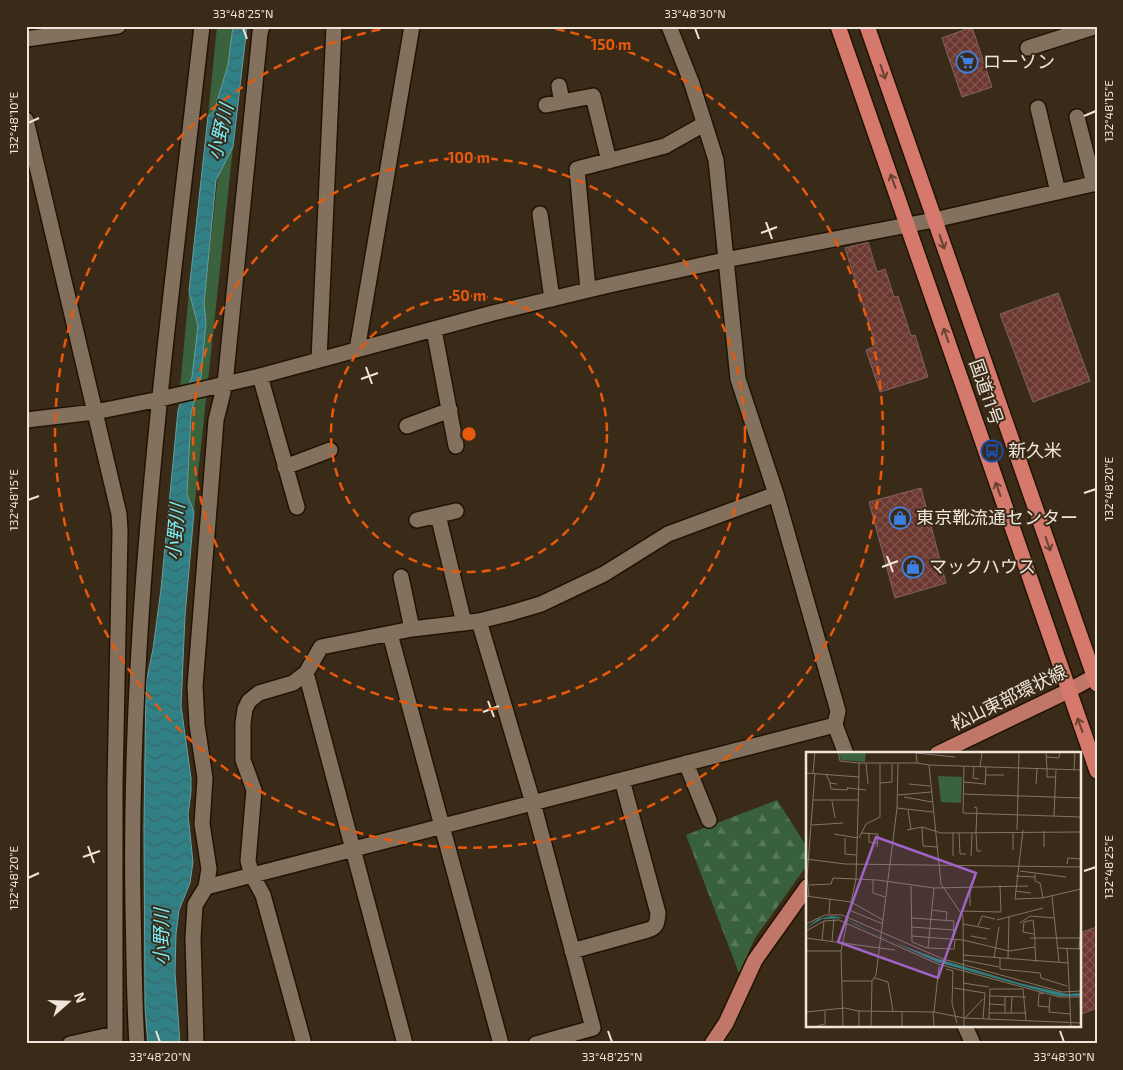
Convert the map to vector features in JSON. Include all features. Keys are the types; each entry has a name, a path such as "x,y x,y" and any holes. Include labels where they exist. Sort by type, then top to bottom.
{"highway":[{"name":"国道11号","path":"838,26 909,225 1097,771"},
{"name":"国道11号","path":"867,26 1096,678"}],"main road":[{"name":"松山東部環状線","path":"941,752 1096,678"},
{"path":"712,1044 726,1023 755,960 806,888"}],"street":[{"path":"26,40 118,26"},
{"path":"137,1044 132,827 137,660 150,500 165,398 202,26"},
{"path":"196,1044 192,938 195,905 206,887 209,869 202,824 205,778 197,725 195,686 216,420 262,26"},
{"path":"319,360 334,26"},
{"path":"357,350 412,26"},
{"path":"670,26 692,84 716,160 738,379 776,494 838,711 835,725 845,752"},
{"path":"1028,48 1062,32 1097,26"},
{"path":"559,86 562,102"},
{"path":"546,104 594,96 608,161"},
{"path":"1038,108 1058,192"},
{"path":"26,420 95,412 165,398 260,376 493,313 588,290 725,260 934,220 1095,183 1077,117"},
{"path":"26,120 119,514 120,531 115,785 115,1039 70,1044"},
{"path":"588,290 577,169 665,146 704,124"},
{"path":"540,214 552,299"},
{"path":"434,330 456,446"},
{"path":"260,376 296,507"},
{"path":"407,426 450,410"},
{"path":"285,467 330,450"},
{"path":"304,1044 263,895 252,875 248,861 254,790 243,760 243,723 245,709 249,700 258,693 293,683 306,673 321,647 412,630 479,621 507,614 548,600 604,574 668,534 776,494"},
{"path":"417,520 456,511"},
{"path":"438,515 464,623"},
{"path":"401,577 412,630"},
{"path":"479,621 532,803 593,1028 536,1044"},
{"path":"390,634 501,1044"},
{"path":"306,673 405,1044"},
{"path":"206,887 835,725"},
{"path":"686,763 709,820"},
{"path":"572,951 648,930 654,928 657,923 658,914 622,780"},
{"path":"966,1028 973,1044"}],"green space":[{"path":"217,26 233,26 228,65 214,111 208,116"},
{"path":"233,147 194,512 187,494 191,413 201,377 206,322 204,304 218,176"},
{"path":"189,291 198,326 192,377 178,410"},
{"path":"777,800 806,845 806,866 755,938 739,973 686,835"}],"water":[{"name":"小野川","path":"233,26 247,26 233,147 216,180 204,304 206,322 201,377 191,413 187,494 194,512 185,616 181,706 191,778 188,815 193,862 190,883 179,910 176,934 175,972 180,1044 148,1044 145,1009 144,826 146,683 153,649 161,589 178,410 192,377 198,326 189,291 208,116 214,111 228,65"}],"building":[{"path":"972,27 992,87 962,97 942,38"},
{"path":"868,242 877,272 885,269 894,297 898,296 911,336 915,335 928,377 880,392 866,350 876,346 845,248"},
{"path":"1058,293 1090,381 1033,402 1000,314"},
{"path":"921,488 946,583 895,598 869,502"},
{"path":"1097,927 1097,1008 1080,1015 1080,933"}],"place":[{"name":"ローソン","path":"967,62"},
{"name":"新久米","path":"992,451"},
{"name":"東京靴流通センター","path":"900,518"},
{"name":"マックハウス","path":"913,567"}]}
